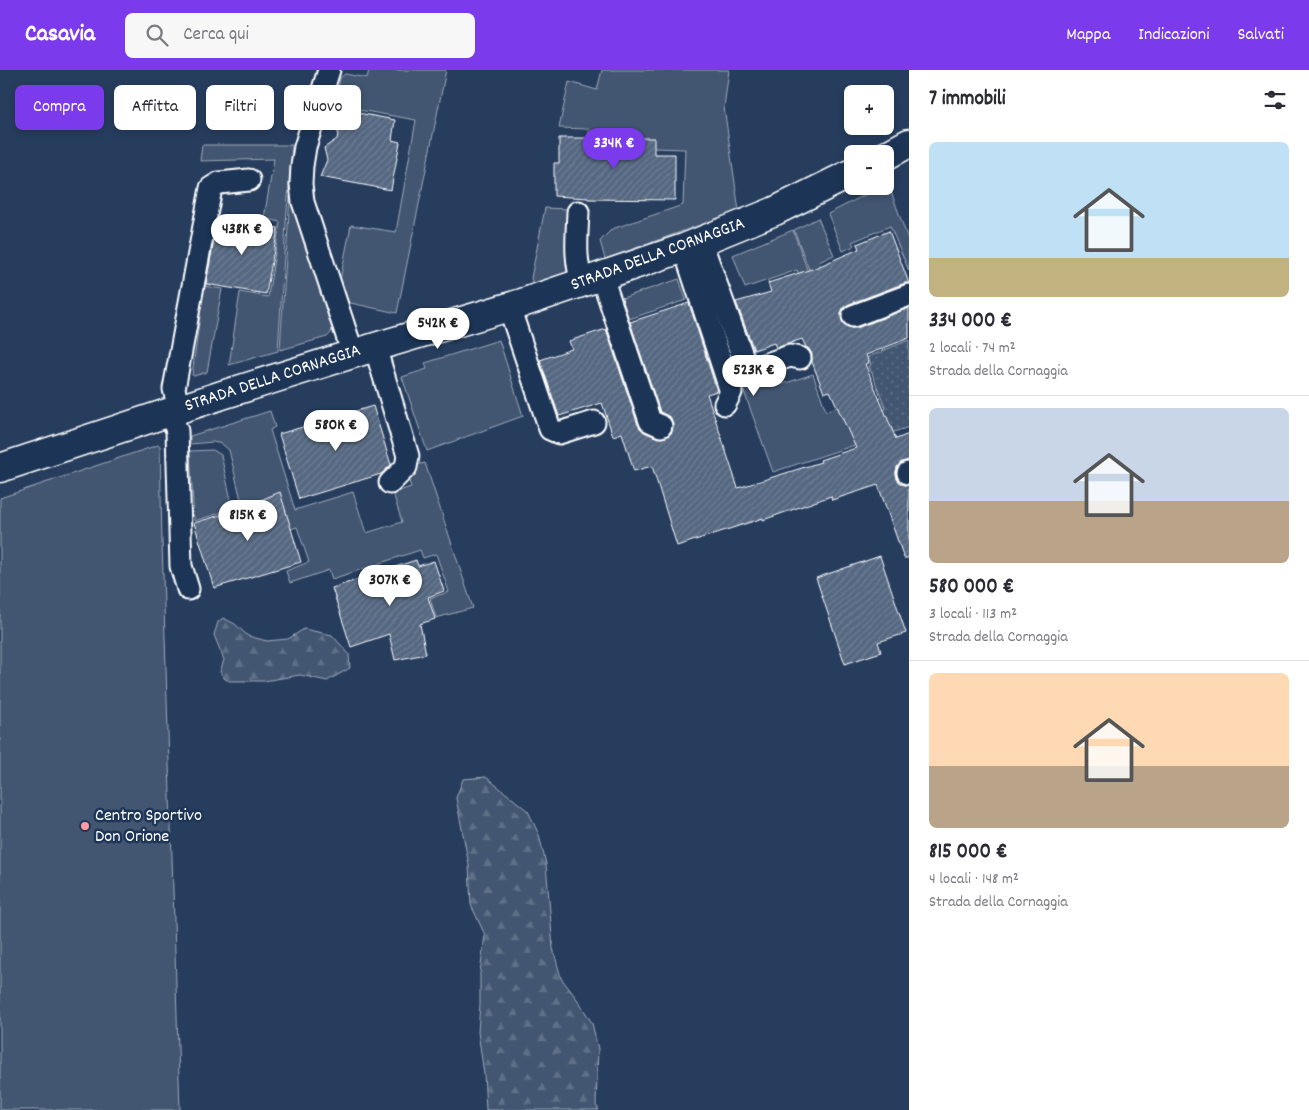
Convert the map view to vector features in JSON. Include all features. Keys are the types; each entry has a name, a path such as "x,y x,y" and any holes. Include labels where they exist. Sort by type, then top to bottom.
{"street":[{"path":"894,151 909,143"},
{"name":"STRADA DELLA CORNAGGIA","path":"0,468 174,410 593,280 693,245 775,211 844,177"}],"lane":[{"path":"328,70 305,147 301,184 304,202 408,456 406,467 390,483"},
{"path":"188,590 181,566 174,389 211,188 219,183 249,180"},
{"path":"578,212 578,271 593,280 650,421 661,426"},
{"path":"693,245 746,366 752,369 790,356 800,358"},
{"path":"693,245 731,392 724,404"},
{"path":"853,316 909,295"},
{"path":"509,306 550,429 559,434 594,422"}],"green space":[{"path":"369,70 446,70 397,313 346,302 339,285 351,225 396,232 416,120 361,110 361,85 339,85 340,78 345,74 367,78"},
{"path":"602,70 729,70 724,107 739,211 605,259 600,241 612,229 683,205 685,149 589,146 589,129 559,128 569,82 597,90"},
{"path":"202,145 292,145 278,351 229,365 240,292 268,297 280,222 264,218 274,159 200,161"},
{"path":"865,195 892,195 909,242 909,271 890,226 852,242 854,246 843,251 828,214"},
{"path":"290,196 299,217 332,329 327,337 280,350"},
{"path":"545,208 568,209 567,273 533,286 531,278"},
{"path":"818,218 834,255 819,262 845,331 834,335 794,230"},
{"path":"793,230 831,336 812,311 797,270 745,288 733,255"},
{"path":"679,279 686,300 629,319 622,298"},
{"path":"204,286 222,289 207,372 194,376 192,375"},
{"path":"499,340 523,416 427,451 402,377 427,369 425,363"},
{"path":"909,340 909,427 867,441 860,420 886,409 869,366 871,365 868,357"},
{"path":"813,374 826,411 850,402 864,442 773,472 742,386 771,376 780,385"},
{"path":"270,411 275,427 270,430 295,510 353,492 366,533 402,522 393,493 411,487 408,478 415,465 425,463 473,608 436,618 430,598 449,592 436,554 423,558 420,550 332,579 329,570 290,583 286,571 309,562 297,527 290,529 248,507 246,499 241,500 229,450 222,444 213,442 190,444 190,436"},
{"name":"Centro Sportivo Don Orione","path":"158,445 160,446 180,1110 0,1110 0,498"},
{"path":"213,450 221,455 233,509 194,521 190,451"},
{"path":"223,618 235,624 248,636 267,641 288,639 304,629 332,635 349,654 350,668 327,681 300,675 264,681 230,681 225,679 220,672 224,660 214,635 218,622"},
{"path":"486,777 528,811 539,835 546,864 553,948 561,978 592,1023 598,1049 596,1105 599,1110 486,1110 484,1074 478,1032 480,973 485,935 471,905 469,865 456,798 463,779"}],"building":[{"path":"361,114 395,120 392,140 400,142 391,190 320,177 327,160 324,148 337,139 339,130 361,130"},
{"path":"559,138 654,138 654,154 675,154 675,200 588,199 554,196 554,163 559,163"},
{"path":"218,218 278,228 266,294 206,284"},
{"path":"889,231 909,283 849,304 843,308 841,314 845,325 857,328 909,308 909,338 866,355 869,363 865,364 896,439 909,434 909,460 901,462 897,467 896,473 897,479 901,484 909,486 909,558 904,558 878,485 832,500 831,496 763,520 763,518 677,546 652,466 634,471 622,433 613,436 602,403 559,416 540,360 572,349 569,341 606,329 638,425 644,432 656,437 668,436 672,432 673,424 671,418 660,412 630,322 689,303 717,391 707,394 738,488 821,462 820,460 856,448 830,391 824,393 812,362 812,354 802,339 776,348 774,343 754,350 736,302 771,292 768,283 815,268 859,249 857,244"},
{"path":"373,406 391,465 381,474 299,499 279,434"},
{"path":"280,492 301,562 214,588 194,523 237,510"},
{"path":"880,556 906,633 878,642 881,652 845,664 816,578"},
{"path":"416,560 418,566 434,561 444,591 428,597 435,619 420,624 426,654 395,660 389,634 351,647 332,588"}],"place":[{"name":"Centro Sportivo Don Orione","path":"85,826"}]}
